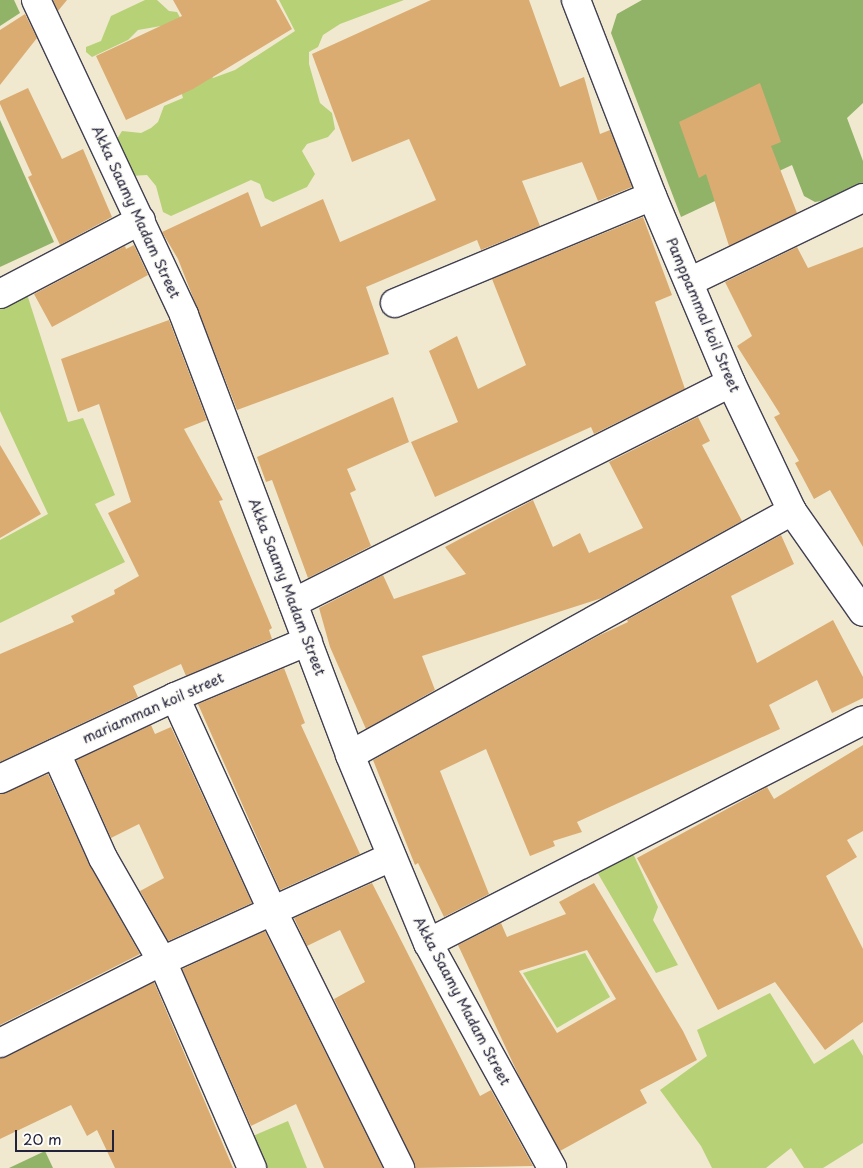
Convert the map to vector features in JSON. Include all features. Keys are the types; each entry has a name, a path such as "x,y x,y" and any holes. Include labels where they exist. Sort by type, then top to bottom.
{"street":[{"name":"Akka Saamy Madam Street","path":"36,0 141,220 198,350 350,755 428,943 552,1168"},
{"name":"Pamppammal koil Street","path":"576,0 652,196 731,383 792,511 854,582 863,612"},
{"path":"395,303 652,196"},
{"path":"689,282 863,198"},
{"path":"0,294 141,220"},
{"path":"293,603 731,383"},
{"path":"350,755 792,511"},
{"name":"mariamman koil street","path":"0,779 174,697 308,641"},
{"path":"174,697 273,912 400,1168"},
{"path":"428,943 863,720"},
{"path":"56,753 103,858 162,960 252,1168"},
{"path":"0,1043 162,960 273,912 391,857"}],"green space":[{"path":"0,0 14,0 20,13 0,26"},
{"path":"145,0 157,0 169,11 177,12 213,78 235,70 295,31 279,0 404,0 340,24 323,35 318,47 309,52 309,64 320,103 332,113 335,129 328,137 307,144 302,151 315,174 307,187 273,202 265,198 260,184 251,180 171,216 163,212 156,186 147,175 130,176 114,144 122,131 141,133 151,128 158,122 164,106 183,98 161,26 138,30 128,40 92,57 86,52 86,47 101,41 111,16"},
{"path":"642,0 863,0 863,103 847,118 863,161 863,183 834,199 815,202 804,196 792,165 681,217 611,33 617,14"},
{"path":"0,120 54,242 0,267"},
{"path":"26,291 68,422 83,418 115,495 95,504 125,562 0,623 0,540 48,514 0,411 0,303"},
{"path":"629,845 658,907 653,920 678,965 656,973 593,865"},
{"path":"585,953 610,997 557,1028 523,973"},
{"path":"770,993 814,1064 853,1039 863,1056 863,1143 823,1168 804,1168 791,1148 766,1168 712,1168 701,1146 660,1090 707,1056 697,1030"},
{"path":"288,1121 307,1168 261,1168 248,1138"},
{"path":"45,1151 53,1168 9,1168"}],"building":[{"path":"53,0 67,0 58,11"},
{"path":"173,0 276,0 292,29 193,89 126,120 96,56 182,16"},
{"path":"431,0 529,0 560,87 584,77 600,134 610,130 632,187 598,201 582,162 522,181 540,226 481,250 477,240 366,287 389,354 237,410 178,259 162,232 248,192 261,227 323,199 340,242 436,200 409,139 352,162 312,54"},
{"path":"25,14 37,38 0,85 0,30"},
{"path":"760,83 781,142 771,146 797,213 729,246 706,174 699,178 679,122"},
{"path":"28,88 62,159 83,149 112,217 60,245 28,177 32,175 0,104 0,101"},
{"path":"643,217 672,295 655,302 685,389 594,434 591,427 435,497 411,442 458,422 429,351 457,336 478,389 526,365 492,279"},
{"path":"134,245 148,275 52,327 34,294 125,246 126,249"},
{"path":"797,247 808,268 863,247 863,547 830,490 814,499 795,463 799,461 774,417 780,414 737,346 752,336 725,282"},
{"path":"169,320 207,420 184,429 223,500 219,501 272,628 269,630 272,639 186,676 181,664 133,686 138,697 0,762 0,654 74,622 71,616 115,594 114,590 139,576 108,513 131,502 99,404 78,412 61,359"},
{"path":"393,397 409,442 347,469 356,490 350,493 371,546 308,578 272,480 266,482 257,457"},
{"path":"698,417 710,441 702,445 742,521 602,598 422,656 435,690 366,729 330,647 319,608 383,575 394,599 466,574 445,547 533,500 553,547 580,533 589,553 643,528 609,462"},
{"path":"0,445 41,514 0,538"},
{"path":"781,535 794,564 731,596 757,663 833,620 863,677 863,698 832,713 817,680 769,705 780,729 577,822 582,832 553,841 555,846 530,856 486,749 440,771 489,894 444,917 418,863 415,865 373,760 600,635 628,622 627,620"},
{"path":"284,668 305,723 301,725 360,854 280,890 198,704"},
{"path":"151,725 155,734 171,727 252,903 168,941 140,891 164,878 139,824 111,838 76,760"},
{"path":"863,745 863,831 847,840 857,857 826,876 863,949 863,1022 825,1050 775,982 718,1010 637,858 767,787 774,799"},
{"path":"48,774 89,864 140,954 0,1025 0,794"},
{"path":"372,883 480,1096 491,1090 533,1166 415,1168 334,999 365,982 340,930 307,946 294,918"},
{"path":"594,883 683,1031 697,1060 640,1090 647,1103 560,1151 519,1076 458,945 501,923 507,937 566,914 559,902","holes":["587,950 616,999 557,1033 519,971"]},
{"path":"265,931 383,1168 324,1168 296,1104 251,1126 182,969"},
{"path":"154,982 233,1168 115,1168 97,1130 87,1136 71,1105 0,1139 0,1058"}]}
